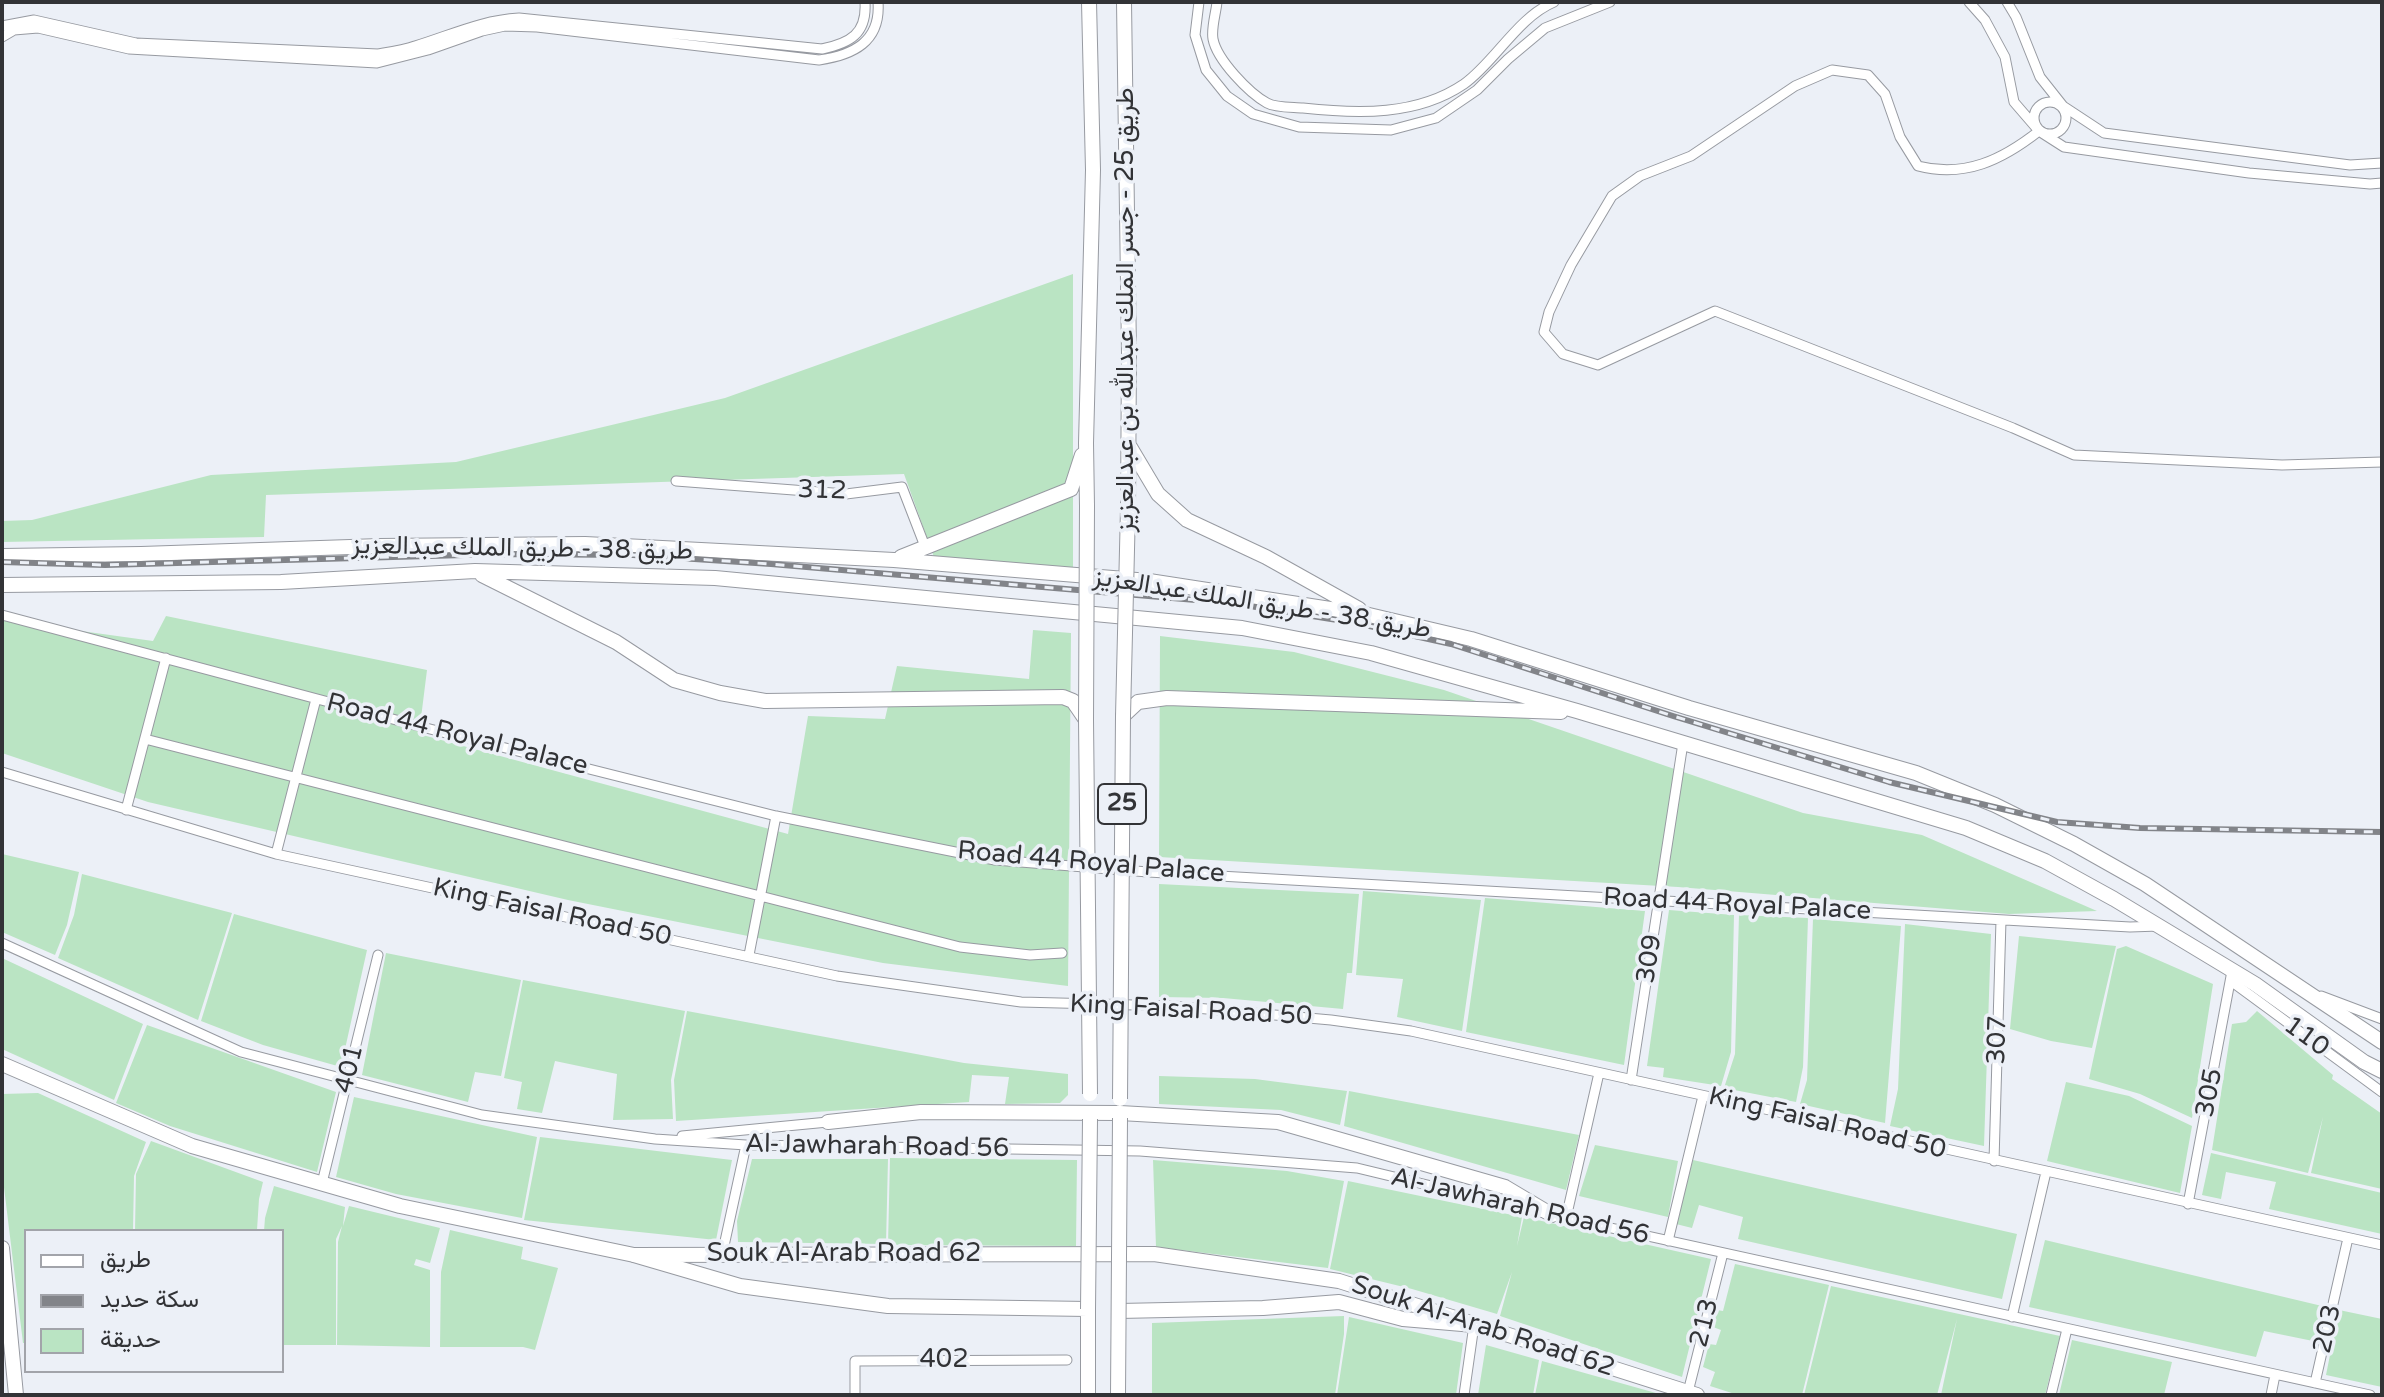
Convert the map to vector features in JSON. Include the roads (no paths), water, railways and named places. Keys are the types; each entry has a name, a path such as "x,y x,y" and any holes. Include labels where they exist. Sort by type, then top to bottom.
{"main road":[{"name":"طريق 25 - جسر الملك عبدالله بن عبدالعزيز","path":"1089,2 1093,170 1086,443 1090,1116"},
{"name":"طريق 25 - جسر الملك عبدالله بن عبدالعزيز","path":"1118,1395 1123,716 1128,508 1124,2"},
{"path":"894,560 1071,489 1086,443"},
{"path":"1128,443 1158,494 1187,520 1266,557 1369,615"},
{"name":"طريق 38 - طريق الملك عبدالعزيز","path":"2,556 585,544 894,560 1149,581 1369,615 1471,639 1689,708 1916,773 1995,805 2145,884 2382,1042"},
{"path":"475,571 616,642 674,680 765,701 1063,697 1073,701 1086,720"},
{"name":"طريق 38 - طريق الملك عبدالعزيز","path":"2,585 281,582 475,571 715,578 1242,628 1371,653 1966,828 2045,861 2159,926 2231,976 2255,984 2364,1062 2382,1071"},
{"path":"1123,716 1138,702 1167,698 1583,713"},
{"name":"Souk Al-Arab Road 62","path":"2,1064 192,1146 400,1206 634,1255 1154,1254 1339,1281 1693,1394"},
{"path":"828,1122 921,1112 1090,1116 1120,1110 1278,1122 1505,1187 1559,1217"},
{"path":"1088,1395 1090,1116"},
{"path":"2,1248 16,1395"},
{"path":"634,1255 740,1286 888,1306 1088,1309"},
{"path":"1119,1311 1339,1302 1403,1319 1474,1325"}],"street":[{"path":"2,26 34,20 136,43 378,54 411,48 485,22 519,18 822,49 842,44 857,34 865,19 865,2"},
{"path":"2,37 14,30 38,28 129,49 377,63 428,50 482,31 526,26 819,60 843,56 866,43 879,17 878,2"},
{"path":"1199,2 1195,35 1206,70 1227,96 1253,114 1299,127 1391,130 1436,118 1477,90 1545,28 1610,2"},
{"path":"1217,2 1213,39 1233,76 1269,105 1376,112 1426,103 1465,83 1544,6 1554,2"},
{"path":"1969,2 1985,20 2005,57 2014,102 2039,131 2064,147 2249,173 2382,183"},
{"path":"2007,2 2040,77 2063,106 2067,118 2062,130 2051,135 2039,131 2032,119 2037,106 2050,101 2063,106 2104,133 2350,165 2382,163"},
{"path":"2039,131 2022,144 1961,171 1938,171 1918,166 1900,137 1885,94 1868,75 1832,70 1795,86 1691,156 1640,176 1612,196 1571,265 1549,312 1544,332 1563,354 1598,365 1715,311 2074,455 2282,465 2382,462"},
{"name":"312","path":"676,481 846,494 902,487 926,549"},
{"name":"Road 44 Royal Palace","path":"2,615 776,816 995,860 1164,873 2130,927 2159,926"},
{"path":"126,810 166,658"},
{"path":"276,854 316,699"},
{"path":"145,739 960,947 1030,955 1062,953"},
{"name":"309","path":"1631,1080 1683,743"},
{"name":"King Faisal Road 50","path":"2,772 276,854 837,976 1021,1002 1173,1006 1411,1031 2382,1245"},
{"path":"749,955 776,816"},
{"name":"307","path":"1994,1161 2001,920"},
{"name":"Al-Jawharah Road 56","path":"2,943 241,1052 482,1115 655,1139 746,1145 1140,1151 1357,1168 1559,1217 2370,1395"},
{"name":"401","path":"322,1183 378,955"},
{"name":"110","path":"2231,976 2382,1092"},
{"name":"305","path":"2188,1204 2231,976"},
{"path":"2299,988 2382,1019"},
{"path":"1559,1217 1599,1073"},
{"path":"1668,1241 1703,1096"},
{"name":"Al-Jawharah Road 56","path":"655,1139 828,1122"},
{"path":"722,1255 746,1145"},
{"path":"2012,1317 2046,1172"},
{"name":"203","path":"2315,1383 2348,1238"},
{"name":"213","path":"1693,1394 1723,1253"},
{"path":"1464,1395 1474,1325"},
{"path":"2051,1395 2067,1329"},
{"name":"402","path":"855,1395 855,1361 1067,1360"},
{"path":"2271,1395 2275,1375"}],"railway":[{"path":"2,562 105,565 501,554 633,555 1231,603 1356,623 1451,644 1889,782 2057,822 2140,828 2382,832"}]}
